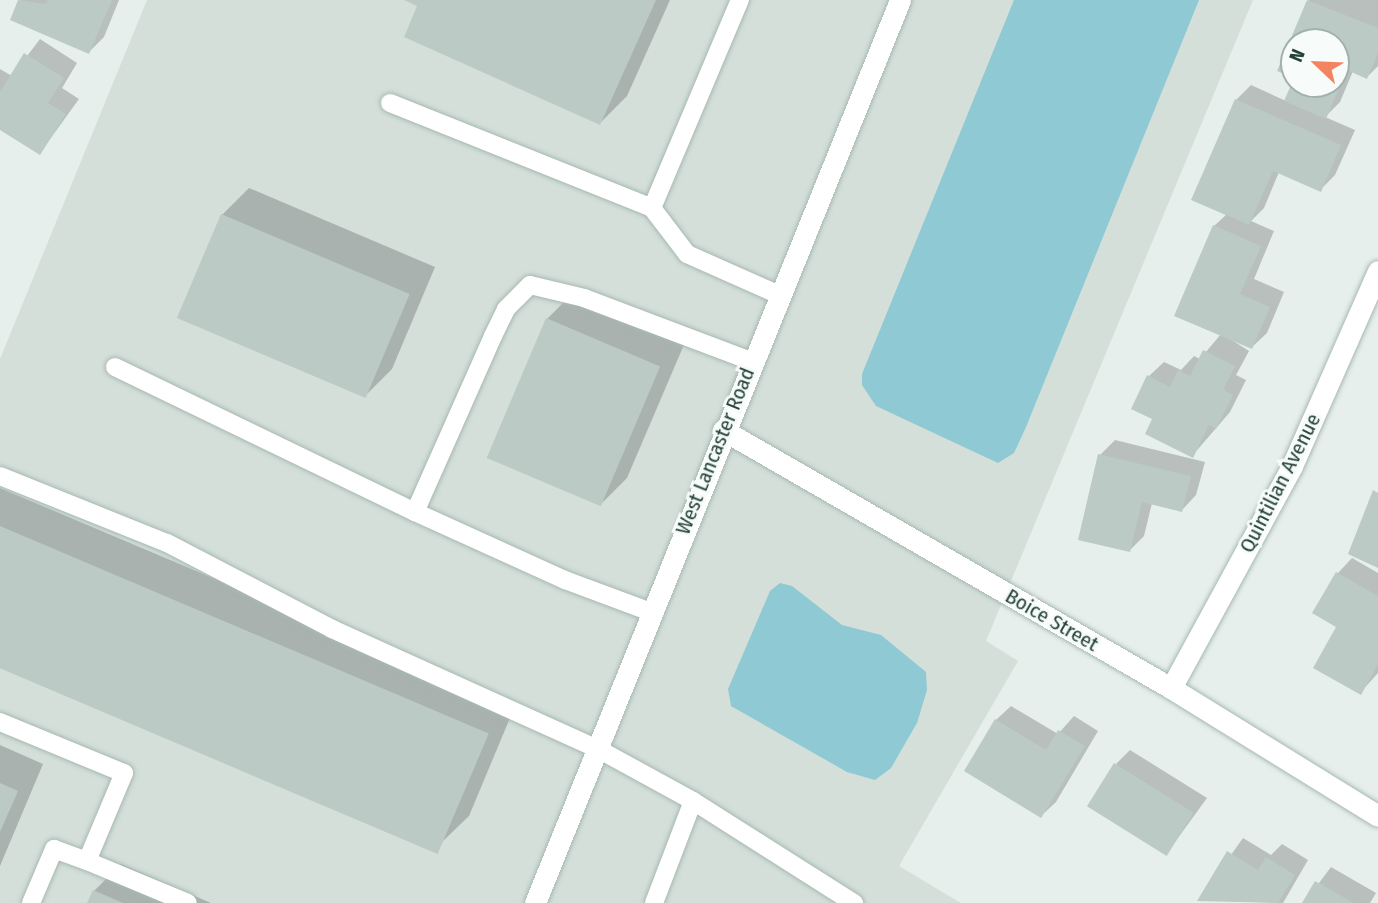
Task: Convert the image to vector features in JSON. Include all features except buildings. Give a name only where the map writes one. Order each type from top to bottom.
[{"type":"street","name":"West Lancaster Road","points":[[535,903],[723,430],[900,0]]},
{"type":"street","name":"Quintilian Avenue","points":[[1171,688],[1292,466],[1378,271]]},
{"type":"street","name":"Boice Street","points":[[723,430],[1171,688],[1378,816]]},
{"type":"lane","points":[[653,208],[740,0]]},
{"type":"lane","points":[[390,103],[653,208],[687,254],[779,295]]},
{"type":"lane","points":[[415,512],[493,336],[512,302],[530,285],[584,298],[751,361]]},
{"type":"lane","points":[[115,367],[415,512],[565,580],[651,612]]},
{"type":"lane","points":[[0,476],[167,543],[332,629],[598,748],[693,801],[854,903]]},
{"type":"lane","points":[[0,722],[124,773],[87,862]]},
{"type":"lane","points":[[654,903],[693,801]]},
{"type":"lane","points":[[31,903],[54,849],[188,903]]},
{"type":"shaded area","points":[[147,0],[1253,0],[986,641],[1018,661],[899,866],[961,903],[0,903],[0,359]]},
{"type":"water","points":[[1014,0],[1199,0],[1026,427],[1014,453],[998,463],[876,406],[862,385],[862,374]]},
{"type":"water","points":[[780,583],[792,586],[842,625],[881,635],[926,672],[927,690],[917,723],[891,768],[875,780],[847,772],[731,706],[728,689],[770,591]]}]
